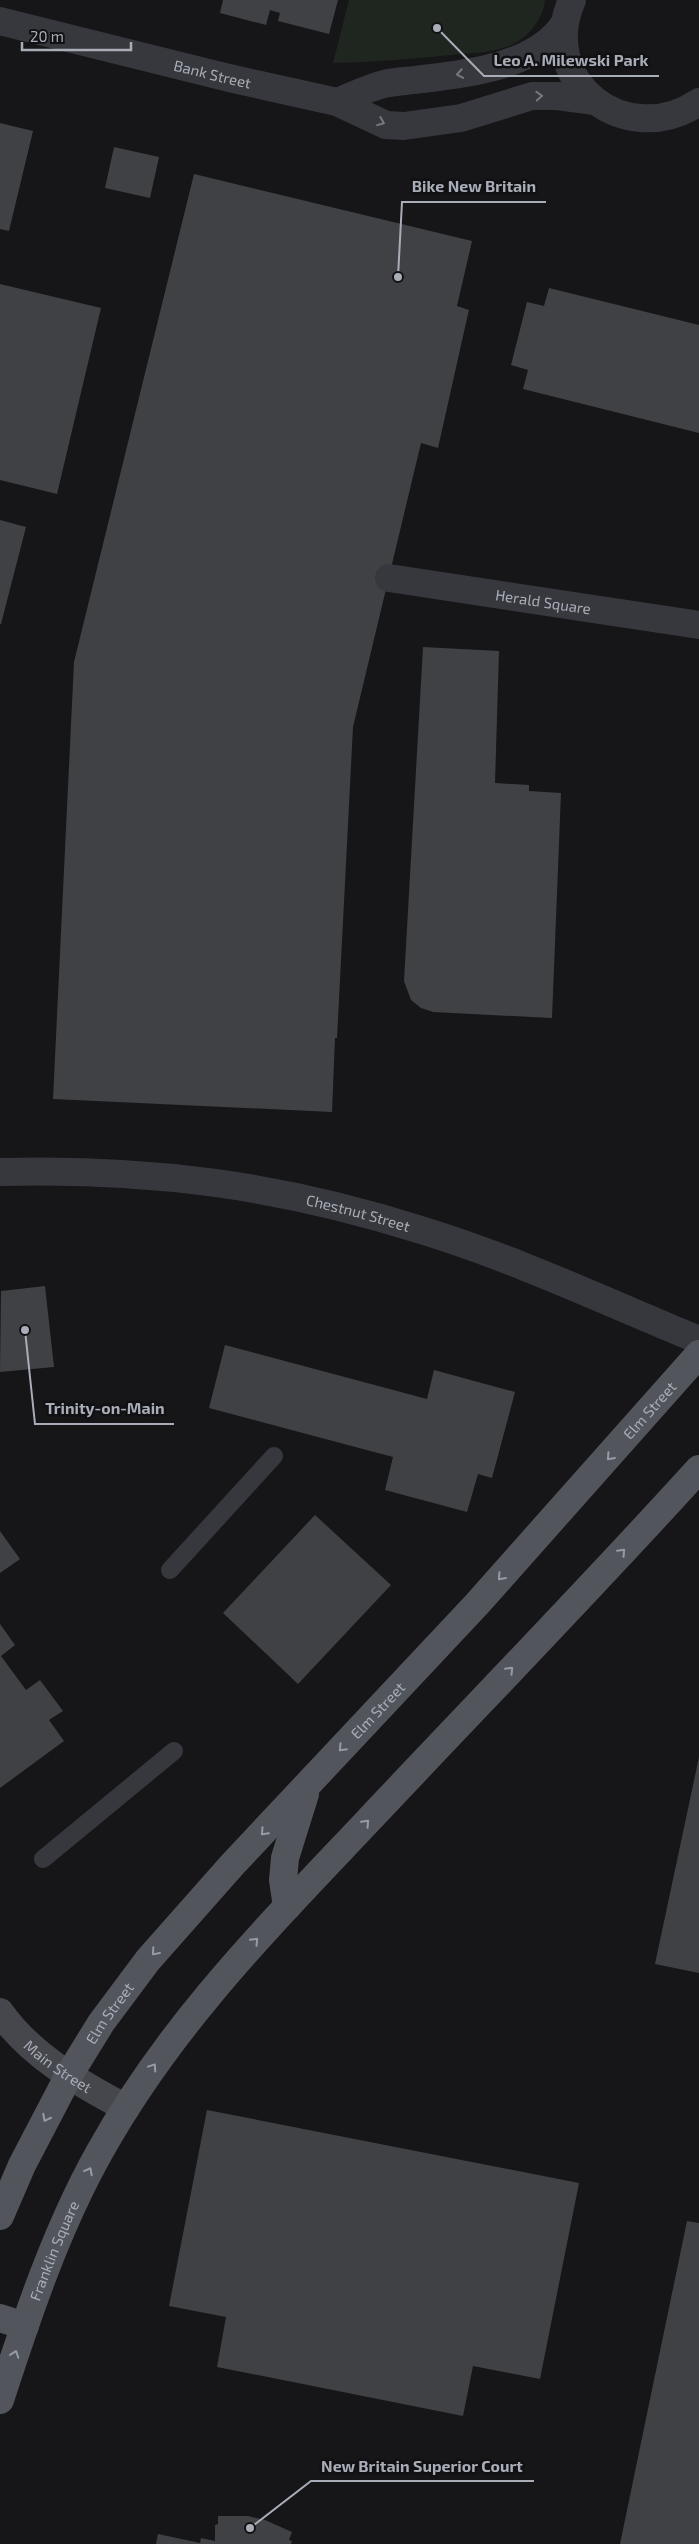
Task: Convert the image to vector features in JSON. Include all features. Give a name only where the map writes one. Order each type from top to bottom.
[{"type":"main road","name":"Elm Street","points":[[69,2075],[101,2023],[148,1960],[232,1865],[477,1604],[699,1354]]},
{"type":"main road","points":[[126,2108],[177,2032],[236,1961],[699,1469]]},
{"type":"main road","points":[[287,1907],[283,1880],[285,1858],[297,1814],[309,1783]]},
{"type":"main road","name":"Main Street","points":[[0,2012],[14,2030],[38,2053],[69,2075],[126,2108]]},
{"type":"main road","points":[[0,2216],[22,2165],[69,2075]]},
{"type":"main road","name":"Franklin Square","points":[[0,2400],[13,2322],[98,2155],[126,2108]]},
{"type":"street","points":[[568,8],[564,48],[571,70],[583,89],[595,101],[620,115],[637,119],[660,119],[695,108]]},
{"type":"street","points":[[337,102],[384,84],[453,75],[501,64],[537,49],[550,40],[568,8]]},
{"type":"street","name":"Bank Street","points":[[0,21],[229,78],[337,102],[386,125],[404,126],[460,118],[532,96],[557,96],[595,101]]},
{"type":"street","name":"Herald Square","points":[[389,578],[699,625]]},
{"type":"street","name":"Chestnut Street","points":[[0,1172],[86,1171],[183,1177],[241,1185],[307,1199],[413,1227],[458,1242],[532,1270],[699,1340]]},
{"type":"lane","points":[[170,1570],[274,1456]]},
{"type":"lane","points":[[43,1859],[174,1751]]},
{"type":"shaded area","points":[[349,0],[545,0],[541,15],[533,28],[522,39],[509,46],[481,52],[422,58],[333,63]]},
{"type":"building","points":[[223,0],[338,0],[329,34],[278,21],[280,13],[270,10],[266,25],[220,13]]},
{"type":"building","points":[[0,123],[33,131],[9,231],[0,229]]},
{"type":"building","points":[[114,147],[159,157],[150,198],[105,188]]},
{"type":"building","points":[[194,174],[472,241],[457,306],[469,310],[438,448],[421,443],[353,727],[332,1112],[53,1099],[74,662]]},
{"type":"building","points":[[0,284],[101,308],[57,494],[0,480]]},
{"type":"building","points":[[549,288],[699,325],[699,433],[523,389],[528,370],[511,365],[527,302],[544,306]]},
{"type":"building","points":[[0,520],[26,527],[1,624],[0,624]]},
{"type":"building","points":[[423,647],[499,651],[495,783],[529,785],[529,791],[561,793],[552,1018],[433,1012],[421,1008],[411,1000],[404,981]]},
{"type":"building","points":[[45,1286],[54,1367],[0,1372],[1,1291]]},
{"type":"building","points":[[225,1345],[427,1399],[434,1370],[515,1392],[492,1478],[478,1474],[467,1512],[385,1490],[393,1457],[209,1408]]},
{"type":"building","points":[[315,1515],[391,1585],[298,1684],[223,1613]]},
{"type":"building","points":[[0,1531],[20,1559],[0,1573]]},
{"type":"building","points":[[0,1624],[15,1645],[1,1656],[26,1690],[40,1680],[63,1711],[49,1720],[64,1741],[0,1788]]},
{"type":"building","points":[[699,1757],[699,1973],[655,1964]]},
{"type":"building","points":[[207,2110],[579,2183],[540,2379],[473,2366],[463,2416],[217,2367],[226,2317],[169,2306]]},
{"type":"building","points":[[687,2221],[699,2223],[699,2544],[620,2544]]},
{"type":"building","points":[[218,2516],[248,2516],[265,2520],[292,2532],[289,2540],[292,2541],[291,2544],[200,2544],[201,2538],[215,2541],[215,2525],[218,2524]]},
{"type":"building","points":[[158,2534],[200,2543],[200,2544],[156,2544]]},
{"type":"place","name":"Leo A. Milewski Park","points":[[437,28]]},
{"type":"place","name":"Bike New Britain","points":[[398,277]]},
{"type":"place","name":"Trinity-on-Main","points":[[25,1330]]},
{"type":"place","name":"New Britain Superior Court","points":[[250,2528]]}]
